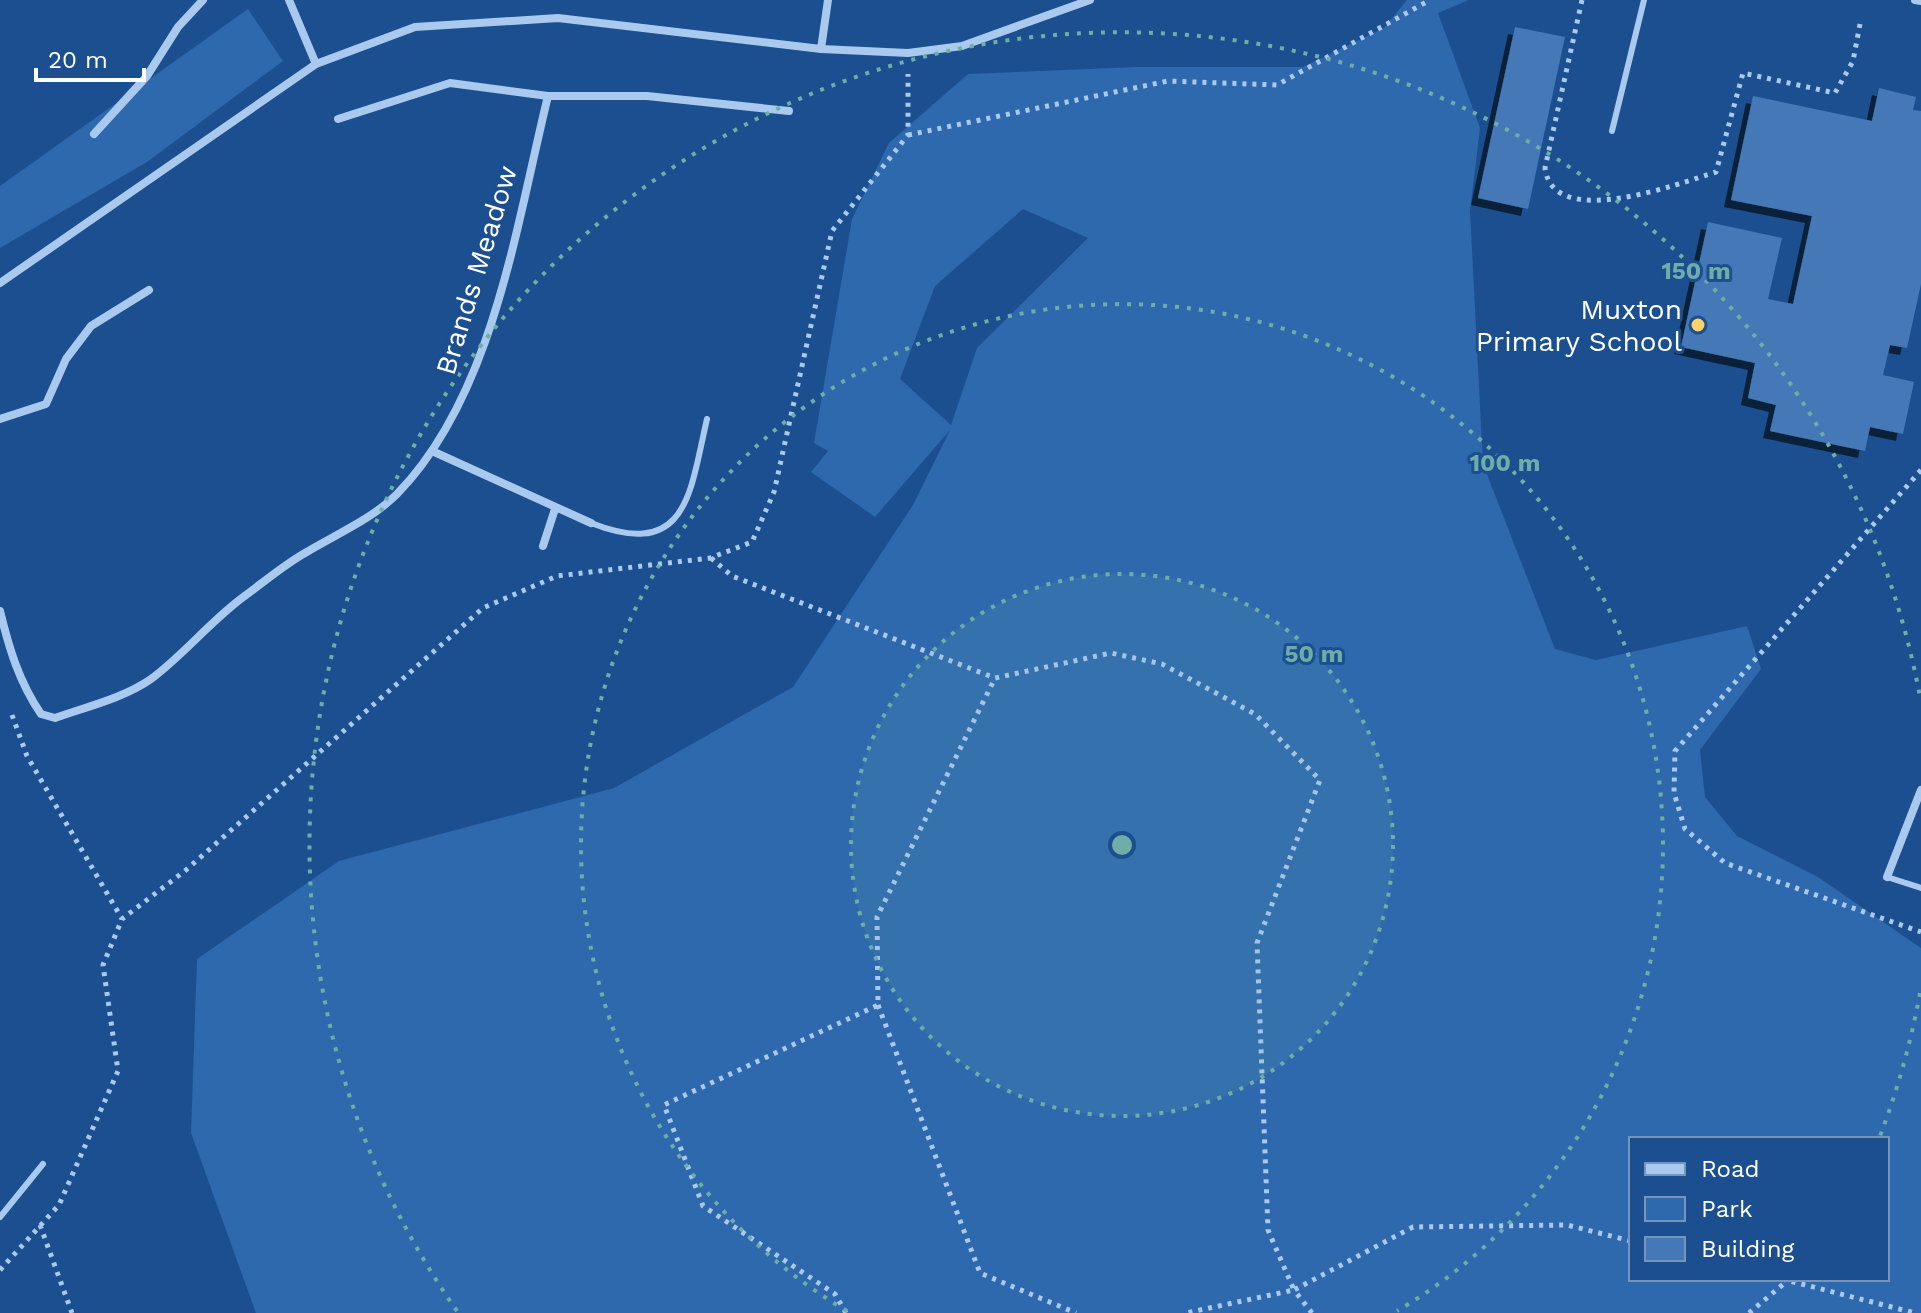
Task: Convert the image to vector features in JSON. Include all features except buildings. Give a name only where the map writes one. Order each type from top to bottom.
[{"type":"street","points":[[94,134],[147,76],[178,27],[203,0]]},
{"type":"street","points":[[289,0],[316,64]]},
{"type":"street","points":[[821,49],[828,0]]},
{"type":"street","points":[[0,283],[316,64],[415,27],[507,18],[558,18],[821,49],[908,53],[962,46],[1090,0]]},
{"type":"street","points":[[1915,0],[1921,1]]},
{"type":"street","points":[[338,119],[450,83],[548,96],[647,96],[789,111]]},
{"type":"street","name":"Brands Meadow","points":[[0,611],[12,659],[41,714],[55,718],[148,681],[179,656],[227,609],[303,553],[350,529],[395,496],[432,451],[473,373],[504,274],[548,96]]},
{"type":"street","points":[[0,419],[46,404],[66,359],[91,326],[149,290]]},
{"type":"street","points":[[432,451],[591,523]]},
{"type":"street","points":[[543,546],[555,509]]},
{"type":"street","points":[[1887,877],[1921,790]]},
{"type":"lane","points":[[1612,131],[1644,0]]},
{"type":"lane","points":[[591,523],[620,534],[666,527],[681,514],[690,492],[707,419]]},
{"type":"lane","points":[[1887,877],[1921,888]]},
{"type":"lane","points":[[0,1217],[43,1164]]},
{"type":"path","points":[[908,135],[1168,81],[1277,85],[1430,0]]},
{"type":"path","points":[[1582,0],[1545,168],[1547,183],[1552,189],[1590,201],[1638,196],[1716,172],[1743,73],[1835,93],[1853,61],[1860,24]]},
{"type":"path","points":[[0,1270],[59,1205],[118,1071],[103,965],[122,919],[186,870],[483,608],[557,576],[710,558],[752,542],[774,492],[832,231],[908,135],[908,53]]},
{"type":"path","points":[[1921,470],[1675,751],[1674,793],[1685,829],[1725,863],[1921,932]]},
{"type":"path","points":[[710,558],[732,576],[995,678],[1111,653],[1162,664],[1255,714],[1320,780],[1257,943],[1268,1230],[1294,1290],[1312,1313]]},
{"type":"path","points":[[995,678],[877,917],[878,1005],[980,1273],[1076,1313]]},
{"type":"path","points":[[27,756],[122,919]]},
{"type":"path","points":[[846,1313],[835,1294],[703,1206],[664,1105],[878,1005]]},
{"type":"path","points":[[40,1225],[72,1313]]},
{"type":"path","points":[[1186,1313],[1294,1290],[1413,1227],[1567,1225],[1629,1240]]},
{"type":"path","points":[[1749,1313],[1784,1281]]},
{"type":"path","points":[[1789,1281],[1915,1313]]},
{"type":"green space","points":[[1407,0],[1469,0],[1438,13],[1480,128],[1470,211],[1483,464],[1555,649],[1596,660],[1747,626],[1761,669],[1700,750],[1705,797],[1737,836],[1818,877],[1921,948],[1921,1313],[256,1313],[191,1133],[197,959],[339,861],[614,788],[793,687],[913,505],[950,430],[875,517],[811,472],[828,451],[814,443],[852,219],[889,143],[968,74],[1136,67],[1303,67],[1384,28]],"holes":[[[1023,209],[1088,238],[977,348],[951,425],[900,379],[935,286]]]},
{"type":"green space","points":[[248,9],[283,61],[147,162],[0,248],[0,186]]},
{"type":"place","name":"Muxton Primary School","points":[[1698,325]]}]
